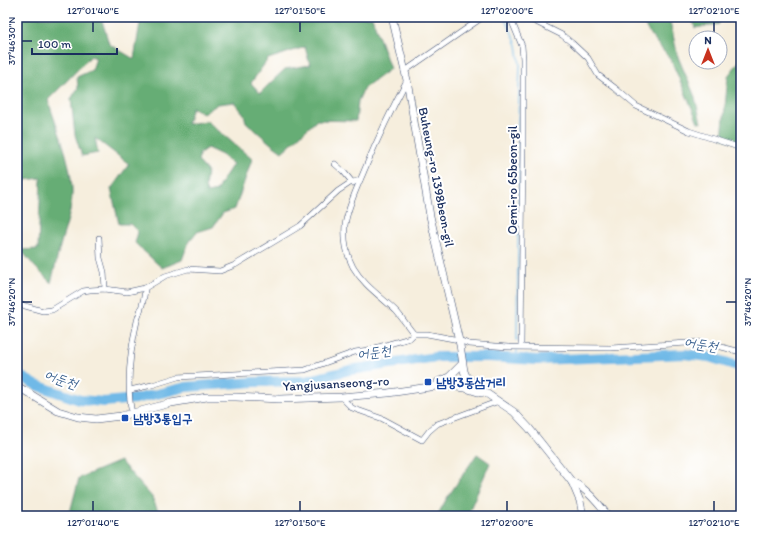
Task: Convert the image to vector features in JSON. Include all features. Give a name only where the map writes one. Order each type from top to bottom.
[{"type":"street","name":"Buheung-ro 1398beon-gil","points":[[392,17],[407,80],[430,216],[459,342],[462,364],[466,376],[471,380]]},
{"type":"street","points":[[405,71],[483,17]]},
{"type":"street","name":"Oemi-ro 65beon-gil","points":[[510,17],[522,46],[523,59],[521,346]]},
{"type":"street","points":[[525,17],[562,35],[572,43],[588,58],[598,75],[636,106],[689,130],[741,148]]},
{"type":"street","points":[[407,80],[357,183],[345,225],[345,244],[353,266],[368,287],[397,312],[414,334]]},
{"type":"street","points":[[335,164],[357,183]]},
{"type":"street","points":[[18,304],[43,310],[52,310],[83,291],[105,289],[127,292],[145,288],[165,276],[188,269],[220,271],[235,264],[300,226],[338,191],[357,183]]},
{"type":"street","points":[[99,238],[100,258],[104,272],[105,289]]},
{"type":"street","points":[[131,411],[131,357],[134,335],[138,316],[143,304],[145,288]]},
{"type":"street","points":[[130,390],[178,377],[305,370],[355,352],[368,350],[410,338],[414,334],[427,334],[469,344],[508,347],[611,348],[702,342],[741,352]]},
{"type":"street","points":[[428,386],[449,377],[462,364]]},
{"type":"street","points":[[471,380],[477,387],[514,412],[529,428],[572,482],[580,502],[583,516],[599,516]]},
{"type":"street","name":"Yangjusanseong-ro","points":[[17,386],[51,408],[78,416],[101,419],[171,402],[208,397],[279,399],[342,397],[388,393],[471,380]]},
{"type":"street","points":[[428,386],[451,386],[465,388],[496,399]]},
{"type":"street","points":[[342,397],[352,408],[383,419],[422,440],[437,424],[496,399]]},
{"type":"street","points":[[572,482],[578,484],[586,491],[608,516]]},
{"type":"green space","points":[[17,17],[101,17],[109,44],[134,59],[141,17],[372,17],[390,69],[364,88],[358,101],[356,121],[317,120],[282,152],[246,122],[244,114],[234,102],[218,104],[203,114],[192,107],[187,124],[207,121],[252,159],[235,209],[223,213],[213,227],[197,232],[189,241],[182,260],[162,268],[135,243],[138,232],[130,224],[119,224],[111,189],[129,164],[95,138],[98,153],[82,156],[75,135],[71,99],[78,88],[77,77],[92,70],[96,58],[91,56],[48,100],[69,165],[72,188],[72,201],[51,283],[21,250],[38,249],[41,178],[25,180],[17,197]],"holes":[[[305,47],[310,65],[285,69],[260,93],[251,83],[268,59]],[[207,148],[222,155],[233,164],[217,191],[207,193],[205,187],[207,171],[198,161],[200,153]]]},
{"type":"green space","points":[[640,17],[669,17],[678,57],[695,97],[701,123],[698,122],[671,60],[651,36]]},
{"type":"green space","points":[[692,17],[719,17],[719,24],[695,28]]},
{"type":"green space","points":[[741,59],[741,145],[722,138],[728,76]]},
{"type":"green space","points":[[477,454],[490,463],[467,516],[437,516],[447,498]]},
{"type":"green space","points":[[120,461],[152,497],[160,516],[69,516],[79,478]]},
{"type":"waterway","points":[[502,17],[508,24],[517,45],[520,65],[518,125],[517,340]]},
{"type":"waterway","points":[[517,350],[517,359]]},
{"type":"waterway","name":"어둔천","points":[[17,374],[36,385],[80,400],[104,402],[136,399],[186,387],[254,382],[305,381],[350,370],[436,357],[489,357],[537,360],[685,354],[709,357],[741,367]]},
{"type":"place","name":"남방3동삼거리","points":[[428,382]]},
{"type":"place","name":"남방3통입구","points":[[125,418]]}]
